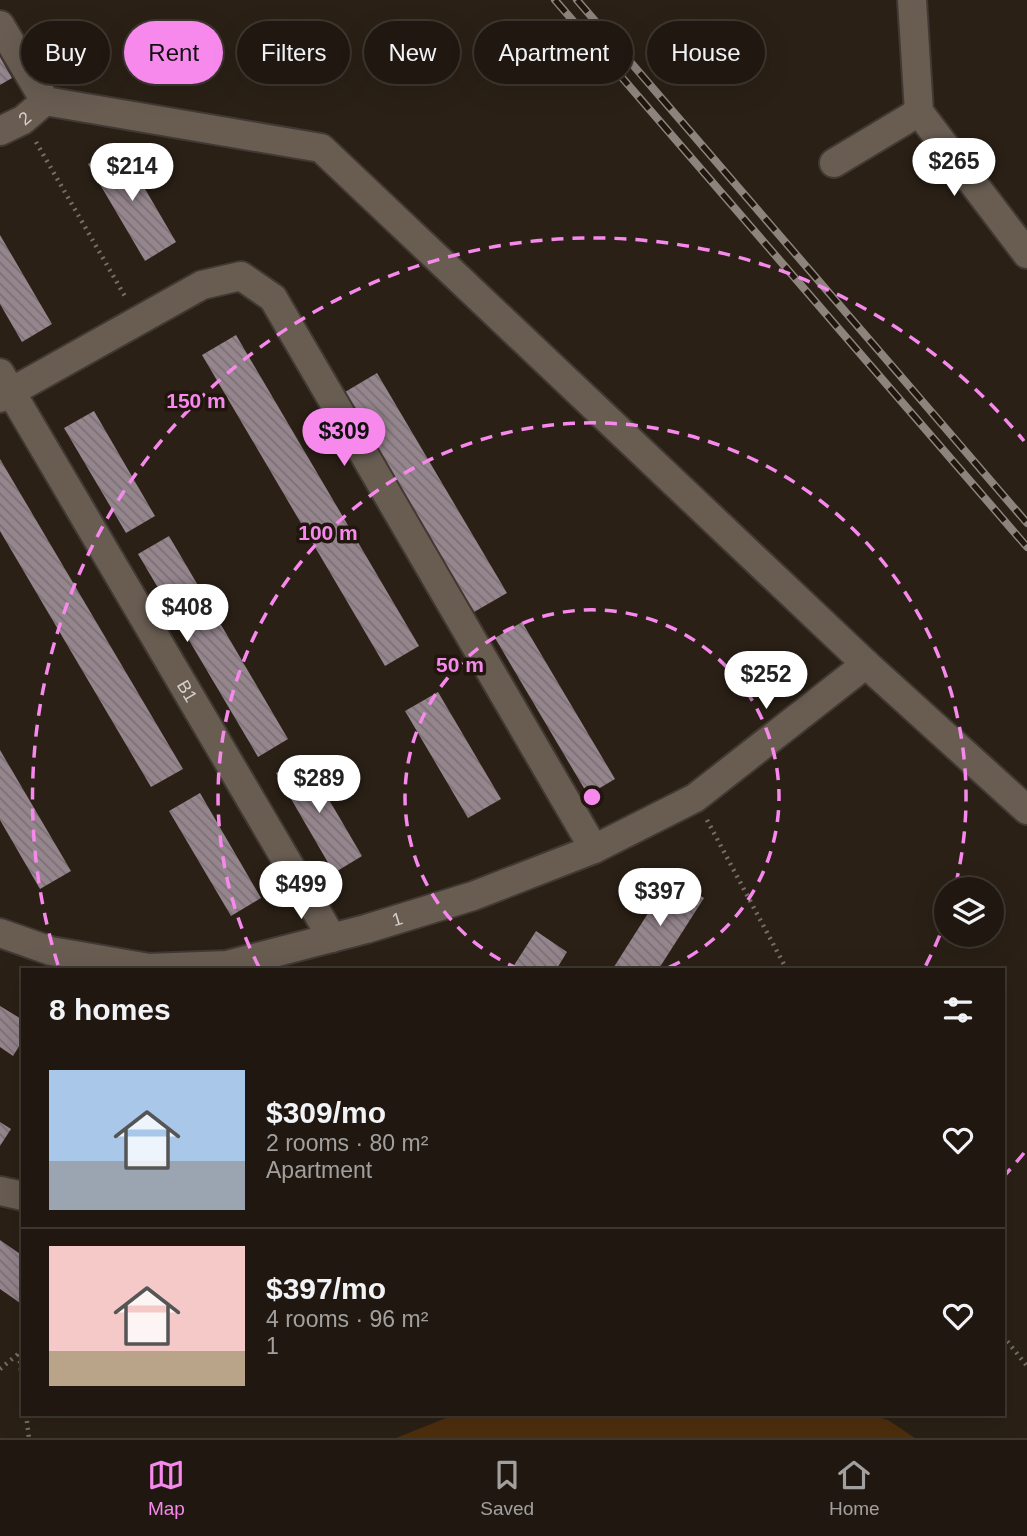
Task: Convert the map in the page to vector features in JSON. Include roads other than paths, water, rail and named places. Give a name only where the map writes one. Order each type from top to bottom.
[{"type":"street","points":[[912,0],[919,112],[1027,254]]},
{"type":"street","points":[[0,25],[45,101],[321,148],[866,664],[1027,810]]},
{"type":"street","name":"2","points":[[12,126],[45,101]]},
{"type":"street","points":[[834,163],[919,112]]},
{"type":"street","points":[[4,388],[202,285],[241,276],[273,298],[594,849]]},
{"type":"street","name":"B1","points":[[4,388],[332,938]]},
{"type":"street","name":"1","points":[[0,933],[51,951],[149,968],[227,965],[332,938],[473,896],[594,849],[695,797],[866,664]]},
{"type":"street","points":[[0,1191],[21,1196]]},
{"type":"railway","points":[[555,0],[1027,547]]},
{"type":"railway","points":[[577,0],[1027,523]]}]
